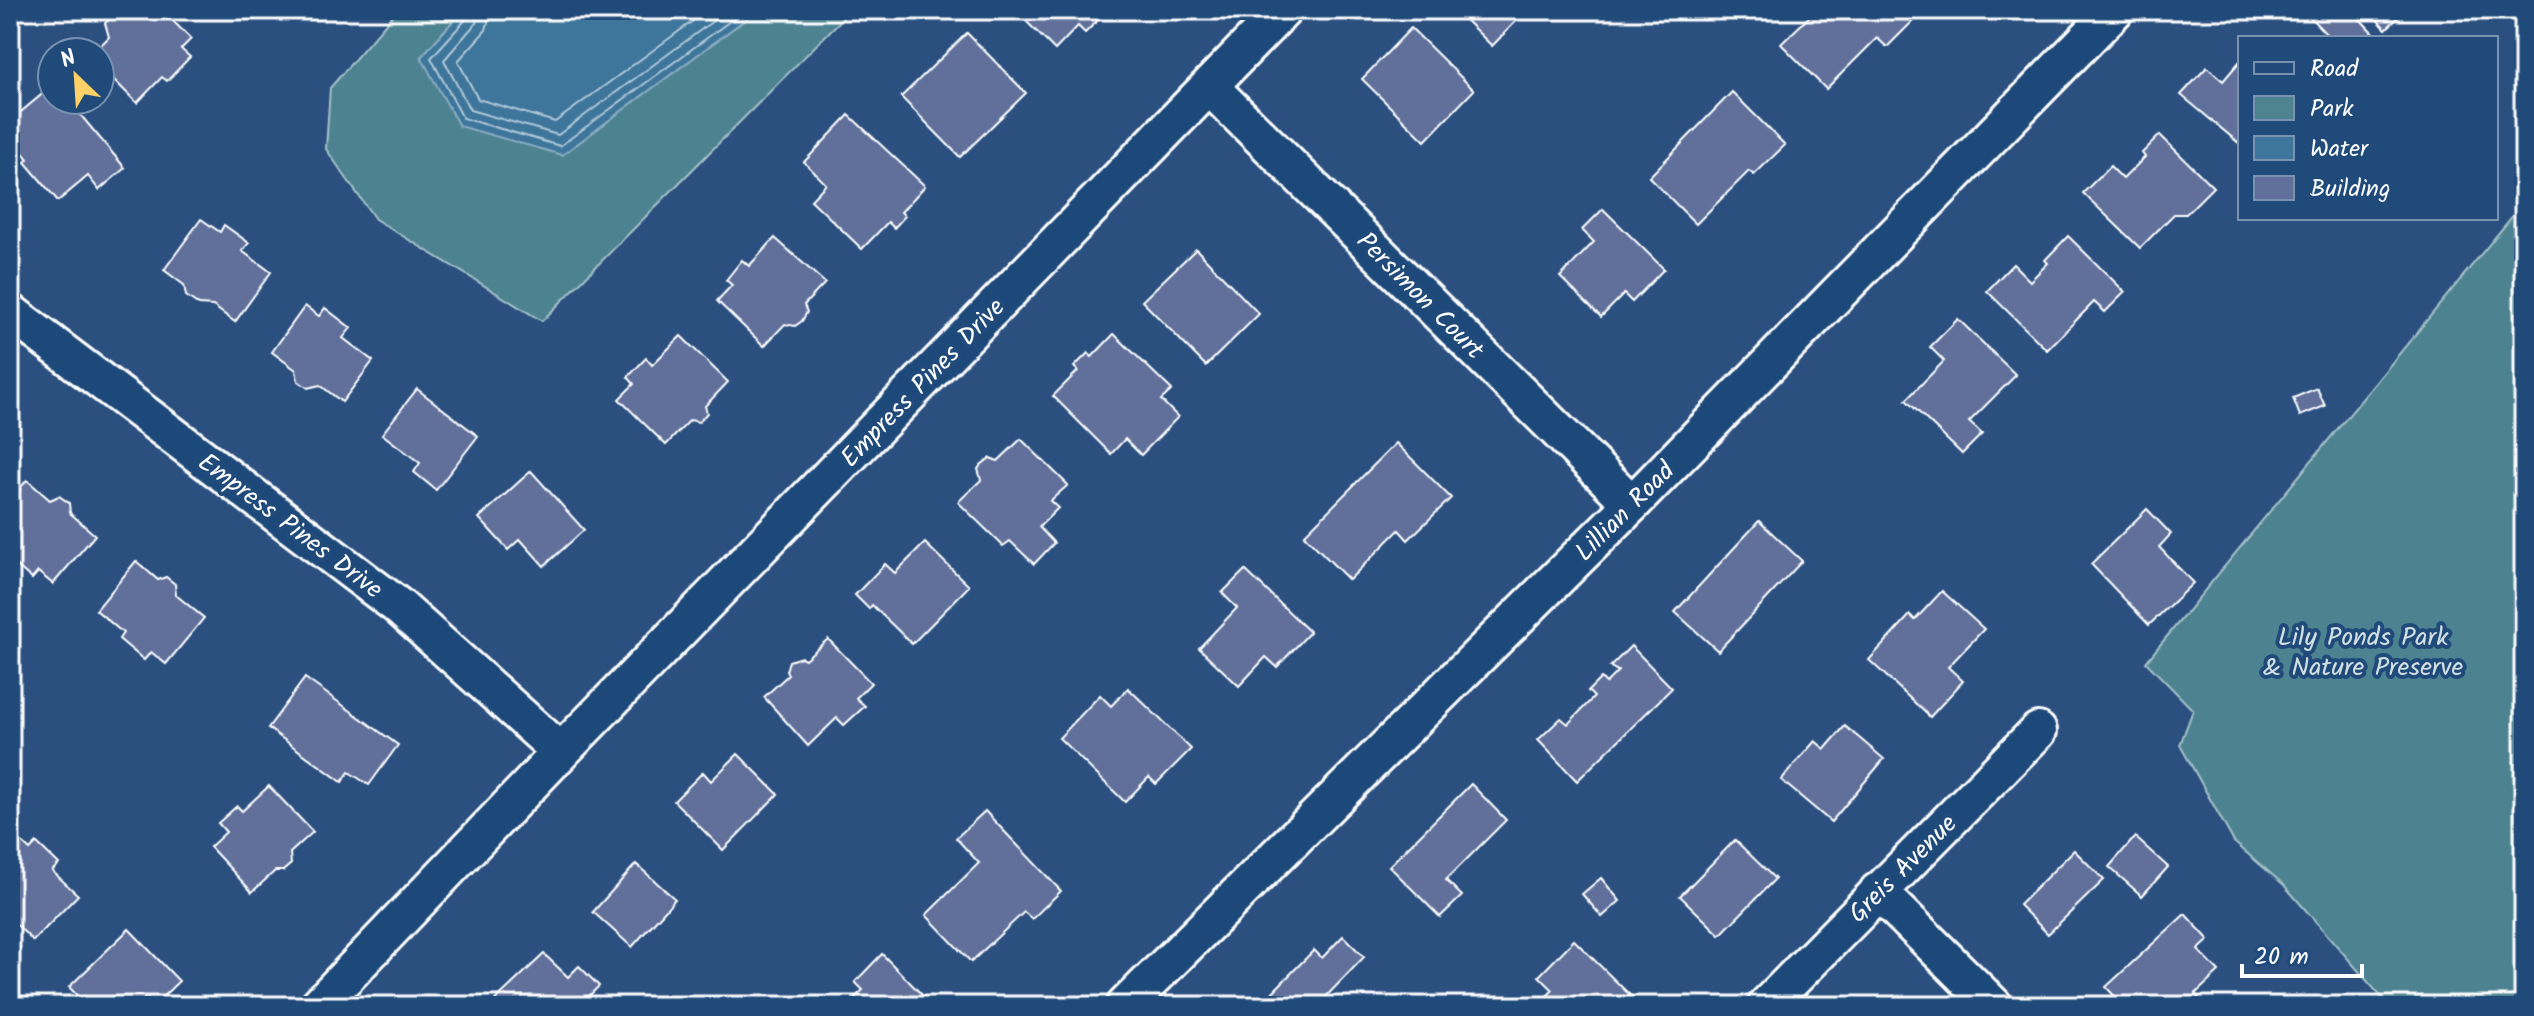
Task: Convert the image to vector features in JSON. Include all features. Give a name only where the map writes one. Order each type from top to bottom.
[{"type":"street","name":"Empress Pines Drive","points":[[318,1006],[1283,10]]},
{"type":"street","name":"Lillian Road","points":[[1125,1006],[1632,504],[2115,10]]},
{"type":"street","name":"Persimon Court","points":[[1210,87],[1632,504]]},
{"type":"street","name":"Empress Pines Drive","points":[[10,312],[398,606],[561,752]]},
{"type":"street","name":"Greis Avenue","points":[[1766,1006],[2038,731]]},
{"type":"street","points":[[1878,891],[1994,1006]]},
{"type":"green space","points":[[397,10],[463,10],[421,57],[562,155],[758,10],[851,10],[542,321],[375,219],[326,149],[330,88]]},
{"type":"green space","name":"Lily Ponds Park & Nature Preserve","points":[[2524,202],[2524,1006],[2389,1006],[2284,885],[2234,842],[2180,745],[2193,710],[2146,662]]},
{"type":"water","points":[[463,10],[758,10],[562,155],[459,126],[421,57]]},
{"type":"building","points":[[130,10],[162,10],[191,39],[181,49],[190,57],[167,81],[162,77],[137,103],[116,82],[116,36],[109,36],[105,23],[114,15],[124,16]]},
{"type":"building","points":[[1015,10],[1097,10],[1095,12],[1101,17],[1085,33],[1078,26],[1055,50]]},
{"type":"building","points":[[1455,10],[1527,10],[1492,46]]},
{"type":"building","points":[[1816,10],[1907,10],[1915,19],[1887,47],[1877,38],[1826,89],[1781,44]]},
{"type":"building","points":[[2303,10],[2406,10],[2386,29],[2369,11],[2360,19],[2373,33],[2369,36],[2328,36]]},
{"type":"building","points":[[1411,28],[1474,90],[1425,141],[1362,79]]},
{"type":"building","points":[[967,33],[1026,93],[960,157],[901,97]]},
{"type":"building","points":[[2238,63],[2238,142],[2181,95],[2207,67],[2223,81]]},
{"type":"building","points":[[1732,92],[1785,145],[1754,175],[1749,171],[1696,224],[1649,177]]},
{"type":"building","points":[[36,99],[36,116],[81,116],[125,168],[99,190],[88,176],[58,201],[25,162],[28,159],[10,137],[10,121]]},
{"type":"building","points":[[849,115],[925,186],[901,212],[905,216],[894,228],[888,222],[862,249],[811,200],[826,184],[804,162]]},
{"type":"building","points":[[2160,135],[2213,187],[2186,214],[2174,214],[2140,248],[2083,193],[2110,166],[2123,179],[2145,157],[2142,153]]},
{"type":"building","points":[[1603,209],[1664,269],[1632,302],[1624,294],[1601,317],[1560,277],[1594,242],[1582,230]]},
{"type":"building","points":[[201,219],[220,232],[224,225],[249,243],[242,251],[271,272],[235,322],[213,306],[199,305],[186,296],[184,285],[164,270]]},
{"type":"building","points":[[2068,236],[2125,292],[2105,312],[2094,302],[2047,350],[1987,291],[2013,264],[2030,281]]},
{"type":"building","points":[[775,238],[825,283],[804,305],[807,312],[802,321],[795,326],[785,324],[764,346],[717,301],[732,285],[726,280],[742,260],[749,266]]},
{"type":"building","points":[[1196,249],[1259,314],[1206,366],[1142,301]]},
{"type":"building","points":[[305,306],[319,316],[325,308],[351,328],[343,338],[373,361],[342,402],[320,385],[308,388],[298,381],[296,370],[272,352]]},
{"type":"building","points":[[1958,319],[2016,375],[1969,422],[1982,434],[1962,454],[1906,400],[1944,361],[1930,347]]},
{"type":"building","points":[[1114,334],[1172,390],[1161,400],[1178,417],[1141,455],[1125,439],[1111,454],[1053,396],[1078,371],[1074,367],[1088,353],[1092,357]]},
{"type":"building","points":[[681,336],[728,382],[705,406],[707,413],[699,422],[690,420],[666,445],[619,399],[634,384],[628,377],[646,358],[652,365]]},
{"type":"building","points":[[2317,388],[2325,406],[2300,416],[2293,398]]},
{"type":"building","points":[[417,389],[478,436],[436,490],[414,472],[420,463],[382,434]]},
{"type":"building","points":[[1021,439],[1068,485],[1050,501],[1058,508],[1039,527],[1054,543],[1034,564],[1010,541],[1003,546],[958,502],[981,480],[978,469],[981,465],[990,458],[998,461]]},
{"type":"building","points":[[1396,443],[1451,498],[1408,540],[1399,530],[1349,580],[1304,535]]},
{"type":"building","points":[[531,471],[584,530],[544,566],[520,539],[508,550],[479,518]]},
{"type":"building","points":[[27,480],[50,500],[59,496],[69,503],[70,513],[95,535],[53,584],[38,572],[32,579],[10,560],[14,553],[10,549],[10,500]]},
{"type":"building","points":[[2147,509],[2171,534],[2159,547],[2193,583],[2149,625],[2091,564]]},
{"type":"building","points":[[1759,521],[1802,561],[1718,651],[1675,612]]},
{"type":"building","points":[[925,543],[969,586],[912,644],[872,605],[869,609],[855,595],[885,564],[895,573]]},
{"type":"building","points":[[136,561],[158,580],[166,577],[175,584],[176,595],[204,618],[166,664],[151,652],[144,660],[119,639],[123,633],[96,610]]},
{"type":"building","points":[[1245,570],[1310,632],[1277,667],[1266,657],[1239,686],[1199,648],[1237,608],[1222,593]]},
{"type":"building","points":[[1942,591],[1984,629],[1948,667],[1963,681],[1930,717],[1869,660],[1910,615],[1915,620]]},
{"type":"building","points":[[828,639],[871,683],[856,698],[865,706],[844,725],[837,718],[808,746],[764,697],[788,675],[789,661],[801,657],[805,659]]},
{"type":"building","points":[[1631,646],[1672,688],[1577,781],[1538,740],[1561,718],[1568,724],[1594,697],[1588,691],[1601,678],[1606,683],[1618,671],[1610,667]]},
{"type":"building","points":[[305,678],[398,745],[369,785],[349,772],[342,782],[268,728]]},
{"type":"building","points":[[1128,688],[1191,749],[1156,784],[1149,777],[1125,802],[1059,738],[1100,695],[1111,706]]},
{"type":"building","points":[[1845,726],[1884,759],[1831,822],[1781,780],[1815,741],[1825,749]]},
{"type":"building","points":[[738,754],[778,794],[723,850],[674,801],[703,772],[711,781]]},
{"type":"building","points":[[1471,784],[1506,820],[1446,880],[1462,896],[1440,917],[1389,866]]},
{"type":"building","points":[[269,786],[313,832],[290,853],[291,864],[283,871],[275,871],[252,892],[210,847],[226,832],[218,823],[237,806],[242,811]]},
{"type":"building","points":[[985,811],[1061,891],[1032,919],[1024,912],[971,962],[926,915],[979,863],[956,838]]},
{"type":"building","points":[[13,834],[30,850],[37,843],[59,864],[52,871],[78,895],[33,941],[15,923],[10,923],[10,837]]},
{"type":"building","points":[[2135,837],[2168,867],[2142,896],[2109,867]]},
{"type":"building","points":[[1735,840],[1775,879],[1720,935],[1680,896]]},
{"type":"building","points":[[2074,850],[2104,880],[2048,934],[2019,905]]},
{"type":"building","points":[[636,864],[675,899],[632,947],[593,912]]},
{"type":"building","points":[[1601,878],[1620,901],[1602,917],[1582,894]]},
{"type":"building","points":[[2185,914],[2209,940],[2198,950],[2219,972],[2195,994],[2206,1006],[2124,1006],[2106,987]]},
{"type":"building","points":[[129,929],[179,981],[154,1005],[146,997],[136,1006],[87,1006],[69,987]]},
{"type":"building","points":[[1343,936],[1364,957],[1317,1006],[1265,1006],[1262,1003],[1314,950],[1322,958]]},
{"type":"building","points":[[1574,940],[1641,1006],[1537,1006],[1553,990],[1539,976]]},
{"type":"building","points":[[544,954],[568,977],[579,966],[599,986],[587,998],[596,1006],[489,1006]]},
{"type":"building","points":[[882,954],[933,1006],[846,1006],[863,990],[855,982]]}]
